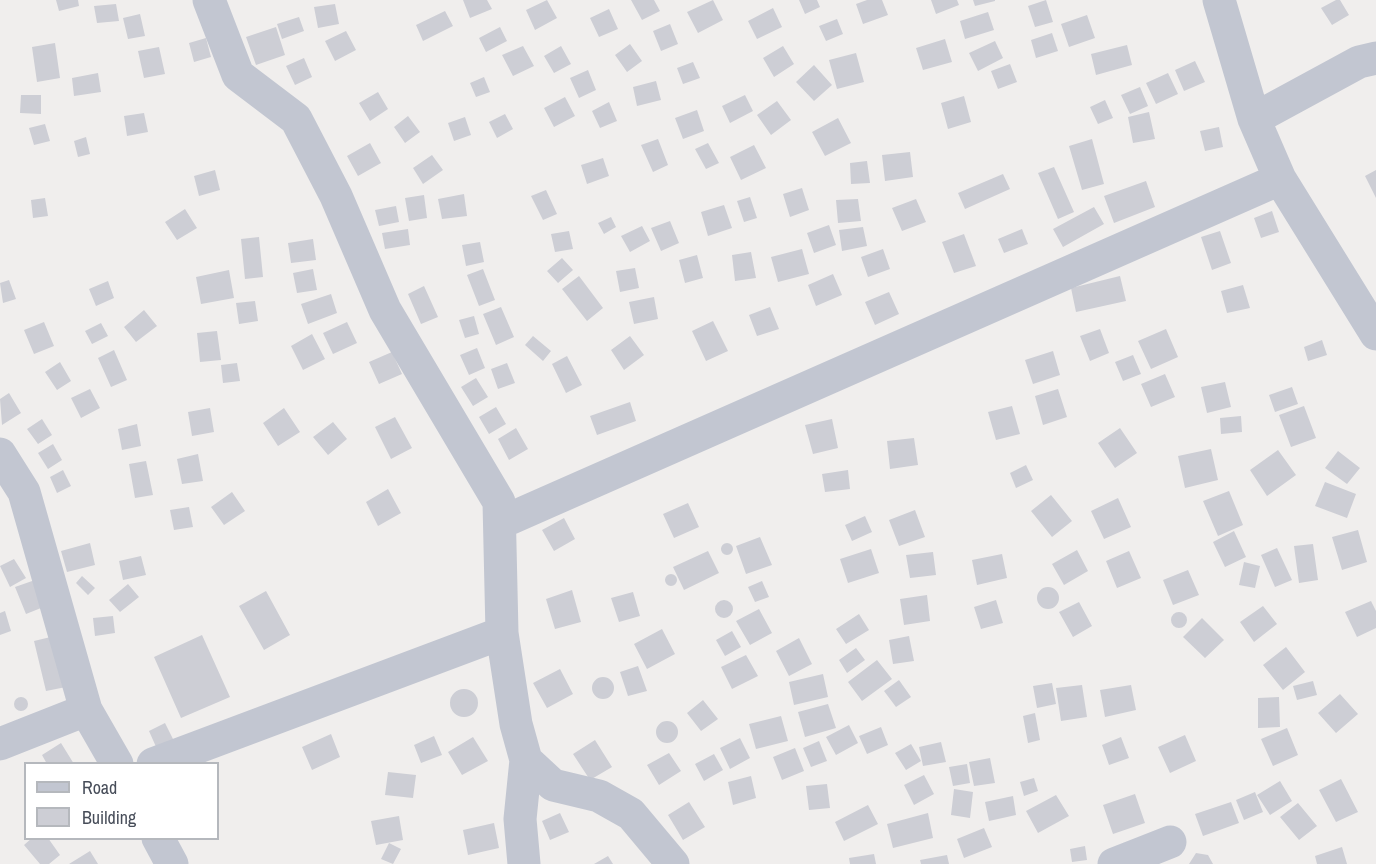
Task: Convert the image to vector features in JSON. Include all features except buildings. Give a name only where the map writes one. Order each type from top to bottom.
[{"type":"street","points":[[209,0],[238,75],[296,119],[336,196],[385,310],[499,502],[502,633],[516,724],[526,760],[520,819],[524,864]]},
{"type":"street","points":[[1219,0],[1254,119],[1280,179],[1376,334]]},
{"type":"street","points":[[1254,119],[1359,62],[1376,58]]},
{"type":"street","points":[[500,523],[1280,179]]},
{"type":"street","points":[[0,454],[24,492],[86,710],[116,762]]},
{"type":"street","points":[[158,762],[502,633]]},
{"type":"street","points":[[0,744],[86,710]]},
{"type":"street","points":[[526,760],[553,785],[599,795],[631,814],[673,864]]},
{"type":"street","points":[[159,840],[172,864]]},
{"type":"street","points":[[1114,864],[1170,842]]}]
